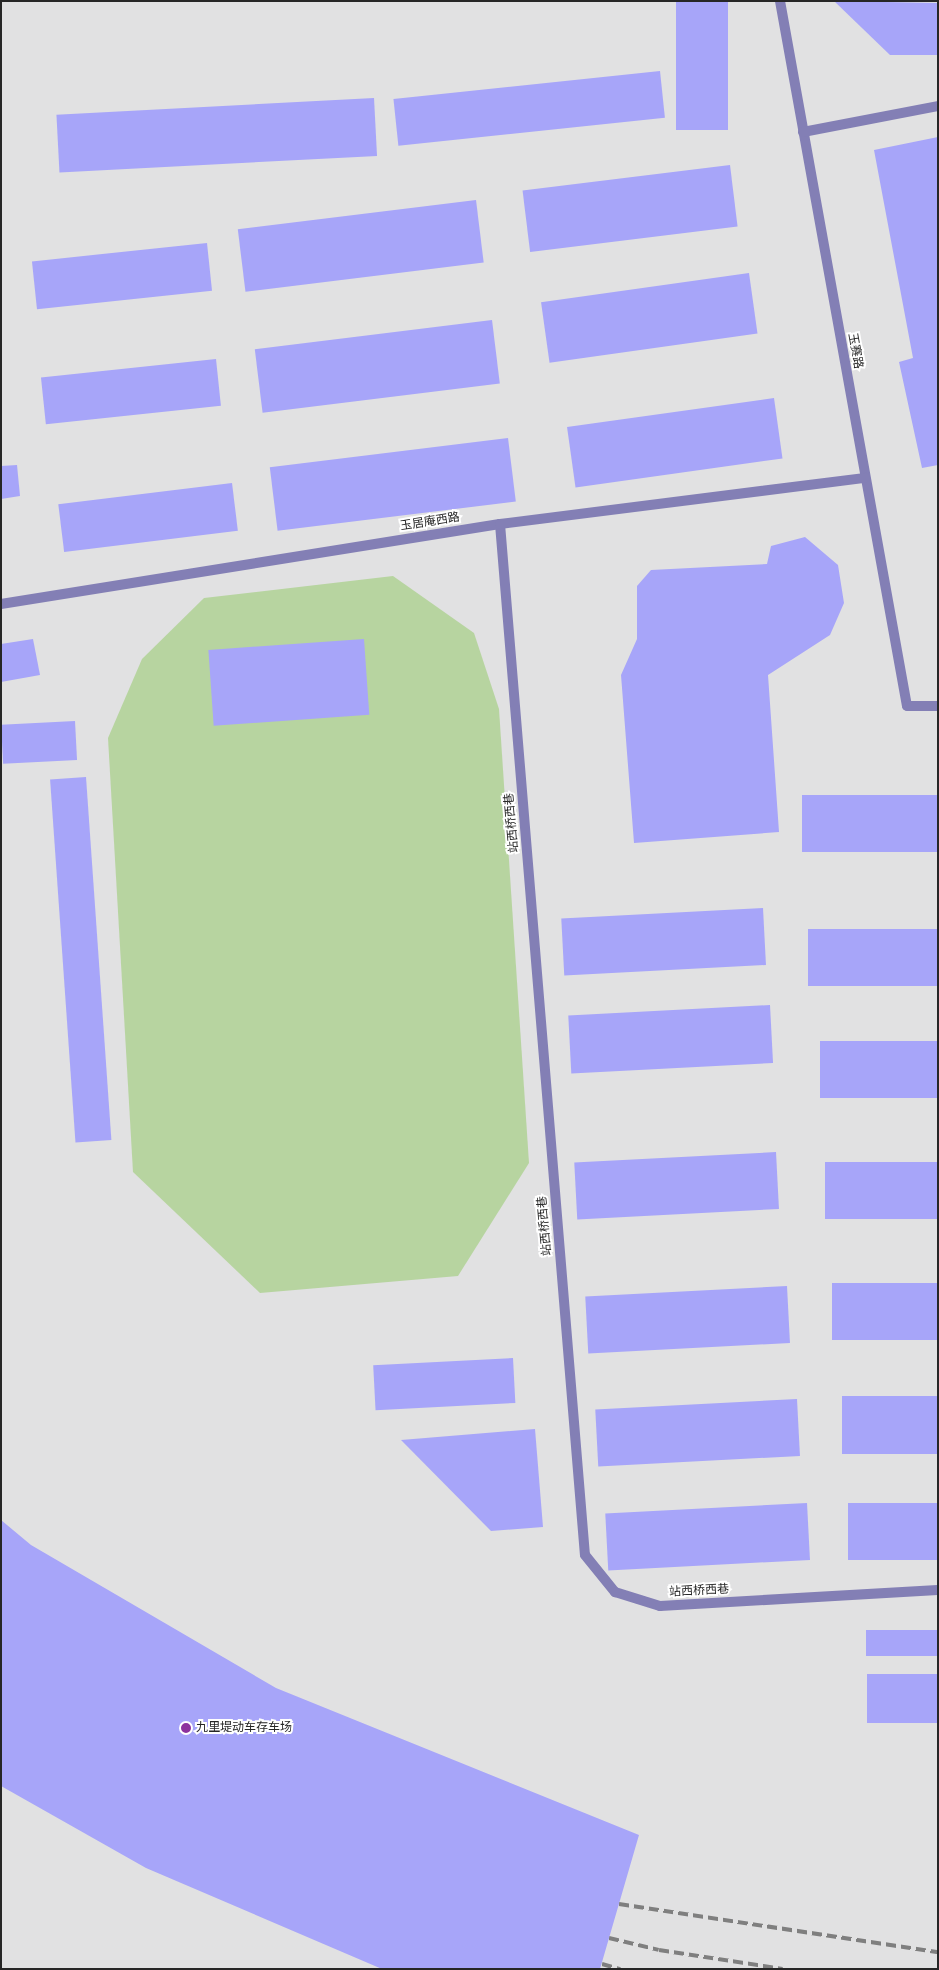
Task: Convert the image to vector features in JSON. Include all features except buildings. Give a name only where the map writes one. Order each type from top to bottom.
[{"type":"street","name":"玉赛路","points":[[780,1],[802,132],[907,706],[938,706]]},
{"type":"street","points":[[802,132],[938,106]]},
{"type":"street","name":"玉居庵西路","points":[[1,604],[500,524],[865,478]]},
{"type":"street","name":"站西桥西巷","points":[[500,524],[585,1555],[615,1592],[660,1606],[938,1590]]},
{"type":"green space","points":[[393,576],[474,633],[499,709],[529,1163],[458,1276],[260,1293],[133,1172],[108,738],[142,659],[204,598]]},
{"type":"railway","points":[[619,1904],[938,1952]]},
{"type":"railway","points":[[609,1938],[659,1950],[783,1969]]},
{"type":"railway","points":[[602,1964],[620,1969]]},
{"type":"place","name":"九里堤动车存车场","points":[[186,1728]]}]
